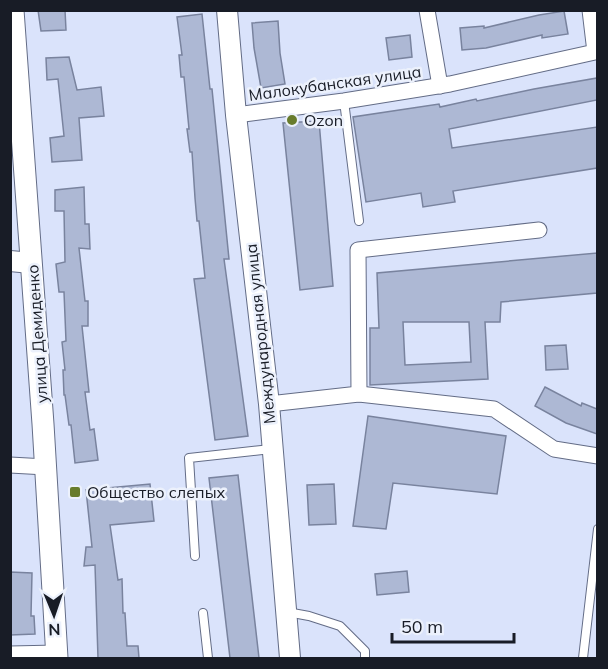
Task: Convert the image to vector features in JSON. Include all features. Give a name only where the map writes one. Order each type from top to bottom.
[{"type":"main road","name":"улица Демиденко","points":[[13,10],[21,262],[46,467],[57,656]]},
{"type":"street","name":"Международная улица","points":[[227,10],[236,115],[269,404],[290,658]]},
{"type":"street","name":"Малокубанская улица","points":[[427,10],[440,86]]},
{"type":"street","name":"Малокубанская улица","points":[[236,115],[440,86],[594,52],[590,10]]},
{"type":"street","points":[[359,394],[358,250],[539,230]]},
{"type":"street","points":[[269,404],[359,394],[494,409],[554,449],[597,456]]},
{"type":"street","points":[[10,465],[46,467]]},
{"type":"street","points":[[10,654],[57,656]]},
{"type":"lane","points":[[344,101],[359,221]]},
{"type":"lane","points":[[195,556],[189,458],[273,449]]},
{"type":"lane","points":[[583,658],[597,529]]},
{"type":"lane","points":[[286,612],[309,616],[340,626],[365,651],[365,658]]},
{"type":"lane","points":[[203,613],[208,658]]},
{"type":"building","points":[[38,10],[65,10],[66,30],[41,31]]},
{"type":"building","points":[[564,11],[568,34],[542,38],[542,35],[486,48],[462,50],[460,28],[484,26],[484,28]]},
{"type":"building","points":[[202,14],[229,259],[224,259],[248,436],[215,440],[194,279],[205,278],[199,221],[197,221],[192,152],[190,152],[187,129],[189,129],[184,77],[181,77],[179,55],[182,55],[177,17]]},
{"type":"building","points":[[278,21],[285,84],[261,88],[252,23]]},
{"type":"building","points":[[410,35],[412,57],[389,60],[386,38]]},
{"type":"building","points":[[69,57],[77,90],[101,87],[104,116],[79,118],[82,160],[52,162],[50,138],[64,136],[58,79],[47,80],[46,58]]},
{"type":"building","points":[[597,78],[597,100],[449,129],[452,148],[597,127],[597,168],[453,191],[455,202],[423,207],[421,193],[366,202],[353,117],[439,104],[440,107]]},
{"type":"building","points":[[319,121],[333,286],[300,290],[283,123]]},
{"type":"building","points":[[84,187],[85,224],[89,224],[90,249],[79,248],[85,301],[88,301],[88,326],[82,326],[89,392],[85,392],[90,430],[94,429],[98,460],[75,463],[71,425],[69,425],[64,395],[63,370],[65,370],[62,342],[66,341],[64,292],[59,292],[56,264],[65,262],[64,211],[55,211],[55,190]]},
{"type":"building","points":[[597,253],[597,293],[501,302],[500,322],[485,322],[488,379],[370,385],[370,328],[379,328],[377,273]],"holes":[[[403,322],[469,322],[471,362],[405,365]]]},
{"type":"building","points":[[566,345],[568,369],[546,370],[545,346]]},
{"type":"building","points":[[545,387],[581,406],[582,403],[597,409],[597,434],[566,423],[535,406]]},
{"type":"building","points":[[368,416],[506,436],[497,494],[393,483],[386,529],[353,526]]},
{"type":"building","points":[[238,475],[259,658],[230,658],[209,478]]},
{"type":"building","points":[[150,484],[154,521],[110,525],[118,580],[122,579],[127,646],[138,646],[139,658],[98,658],[95,565],[84,566],[86,547],[92,547],[86,490]]},
{"type":"building","points":[[334,484],[336,524],[309,525],[307,485]]},
{"type":"building","points":[[407,571],[409,592],[377,595],[375,574]]},
{"type":"building","points":[[10,572],[32,573],[31,616],[34,616],[35,634],[10,635]]},
{"type":"place","name":"Ozon","points":[[292,120]]},
{"type":"place","name":"Общество слепых","points":[[75,492]]}]
